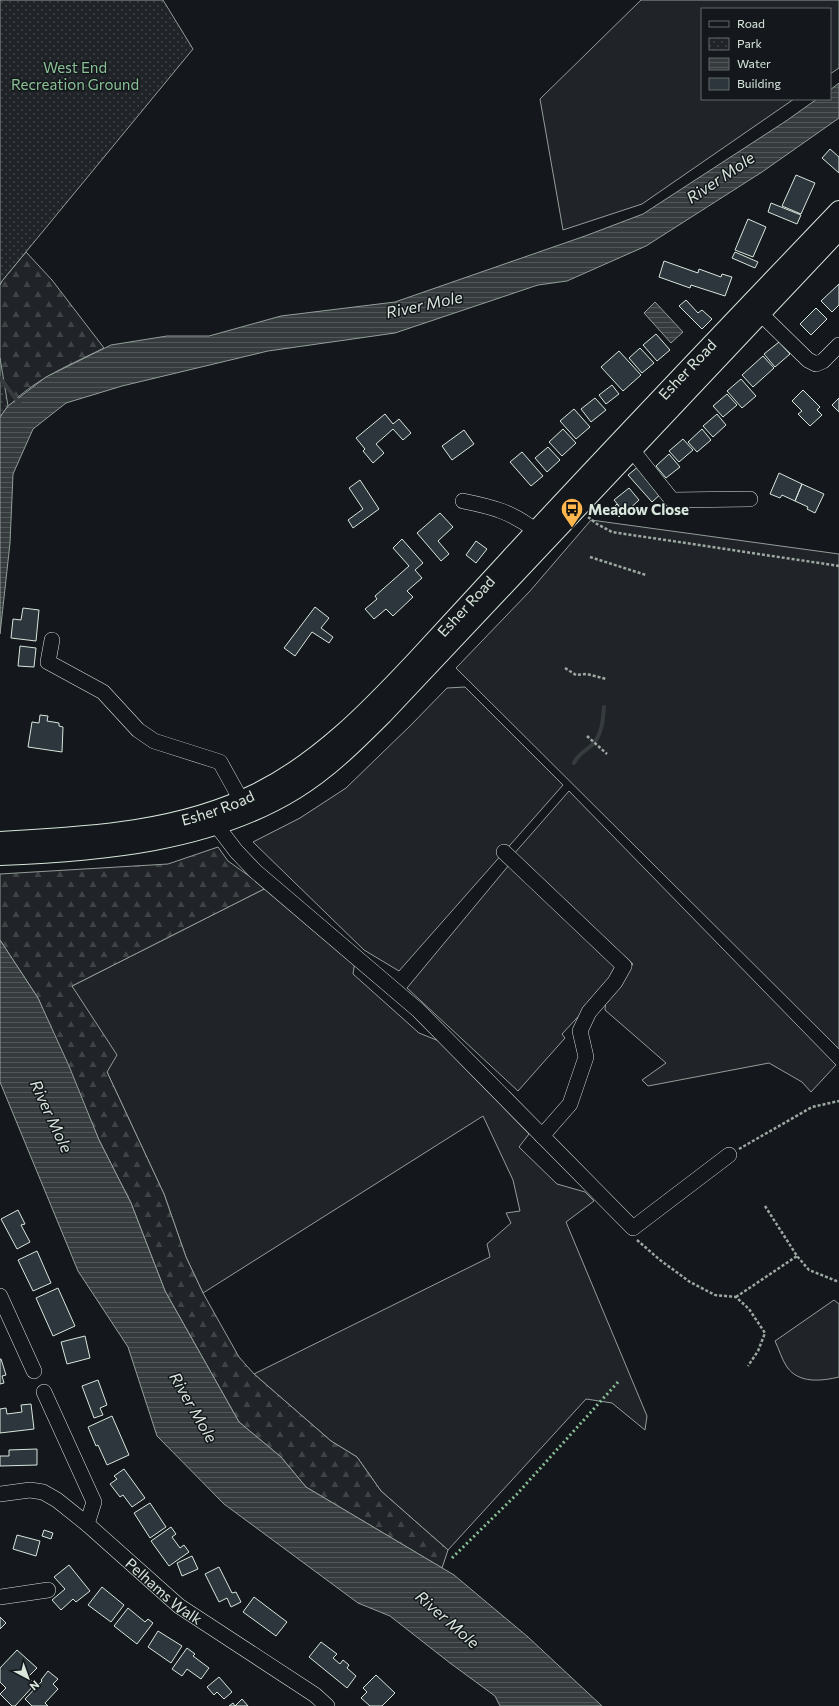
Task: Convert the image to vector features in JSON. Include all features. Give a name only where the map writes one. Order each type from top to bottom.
[{"type":"main road","name":"Esher Road","points":[[0,841],[106,834],[144,828],[207,812],[254,794],[290,774],[322,751],[342,734],[397,680],[839,210]]},
{"type":"main road","name":"Esher Road","points":[[0,856],[91,850],[156,840],[217,826],[243,817],[287,795],[310,780],[350,748],[411,686],[839,231]]},
{"type":"street","points":[[761,314],[808,360],[816,364],[823,361],[839,345]]},
{"type":"street","points":[[632,450],[672,500],[750,499]]},
{"type":"street","points":[[463,501],[505,511],[523,521],[536,531]]},
{"type":"street","points":[[52,640],[48,662],[103,692],[138,730],[154,741],[220,762],[241,800]]},
{"type":"street","points":[[217,826],[236,852],[255,871],[418,1010],[633,1228],[729,1155]]},
{"type":"street","points":[[504,852],[624,966],[615,982],[589,1012],[580,1031],[586,1057],[570,1104],[542,1136]]},
{"type":"street","points":[[0,1296],[6,1323],[34,1371]]},
{"type":"street","points":[[44,1392],[94,1502],[87,1524]]},
{"type":"street","name":"Pelhams Walk","points":[[0,1494],[30,1490],[43,1492],[57,1500],[87,1524],[179,1606],[315,1695],[326,1706]]},
{"type":"street","points":[[0,1597],[48,1590]]},
{"type":"path","points":[[586,515],[597,524],[612,532],[839,566]]},
{"type":"path","points":[[590,557],[646,575]]},
{"type":"path","points":[[565,668],[576,675],[587,674],[606,679]]},
{"type":"path","points":[[587,736],[606,754]]},
{"type":"path","points":[[729,1155],[812,1108],[839,1101]]},
{"type":"path","points":[[765,1206],[797,1256],[809,1270],[839,1282]]},
{"type":"path","points":[[633,1228],[630,1234],[660,1260],[690,1282],[714,1295],[736,1297],[749,1309],[765,1333],[758,1351],[748,1366]]},
{"type":"path","points":[[736,1297],[797,1256]]},
{"type":"green space","name":"West End Recreation Ground","points":[[0,0],[163,0],[193,49],[0,285]]},
{"type":"green space","points":[[641,0],[839,0],[839,68],[831,73],[831,8],[701,8],[701,100],[793,100],[642,204],[563,230],[540,99]]},
{"type":"green space","points":[[26,252],[52,280],[104,348],[48,376],[34,385],[21,394],[0,417],[0,285]]},
{"type":"green space","points":[[0,358],[8,406],[0,417]]},
{"type":"green space","points":[[591,520],[839,554],[839,1049],[456,668],[530,591]]},
{"type":"green space","points":[[465,687],[563,785],[399,971],[364,950],[253,842],[300,818],[346,788],[447,688]]},
{"type":"green space","points":[[569,791],[836,1065],[811,1092],[802,1082],[769,1063],[648,1086],[642,1080],[666,1063],[605,1010],[606,999],[633,964],[513,855]]},
{"type":"green space","points":[[218,847],[228,861],[266,888],[72,986],[117,1055],[107,1072],[164,1194],[186,1257],[203,1293],[239,1357],[254,1374],[331,1441],[357,1457],[381,1491],[448,1550],[442,1568],[306,1487],[281,1457],[239,1422],[165,1291],[131,1203],[99,1140],[38,998],[0,940],[0,874],[168,864]]},
{"type":"green space","points":[[509,865],[616,964],[616,976],[562,1034],[565,1038],[518,1091],[407,988]]},
{"type":"green space","points":[[266,888],[355,961],[353,974],[419,1033],[439,1041],[529,1134],[519,1147],[557,1184],[585,1192],[594,1201],[566,1222],[647,1416],[645,1430],[612,1403],[586,1399],[448,1550],[381,1491],[357,1457],[331,1441],[254,1374],[490,1257],[487,1244],[511,1223],[506,1213],[520,1211],[513,1180],[483,1116],[203,1293],[186,1257],[164,1194],[107,1072],[72,986]]},
{"type":"green space","points":[[834,1300],[839,1304],[839,1377],[825,1380],[804,1379],[792,1372],[787,1367],[775,1341]]},
{"type":"water","name":"River Mole","points":[[839,83],[839,118],[762,172],[646,246],[567,281],[538,285],[395,333],[268,351],[122,386],[66,403],[33,429],[13,474],[10,543],[0,634],[0,417],[8,406],[46,377],[111,345],[167,336],[209,336],[281,316],[395,302],[585,236],[643,214],[786,121],[816,100],[831,100],[831,89]]},
{"type":"water","points":[[655,302],[683,332],[671,343],[644,313]]},
{"type":"water","name":"River Mole","points":[[0,940],[38,998],[69,1066],[99,1140],[131,1203],[165,1291],[239,1422],[281,1457],[306,1487],[454,1575],[528,1637],[602,1706],[500,1706],[495,1696],[390,1616],[358,1603],[224,1504],[157,1436],[128,1347],[78,1271],[0,1082]]},
{"type":"building","points":[[830,149],[839,157],[839,173],[822,158]]},
{"type":"building","points":[[796,175],[815,183],[801,214],[782,206]]},
{"type":"building","points":[[771,203],[801,215],[797,224],[768,212]]},
{"type":"building","points":[[748,219],[766,227],[753,257],[735,250]]},
{"type":"building","points":[[735,252],[758,262],[755,268],[732,258]]},
{"type":"building","points":[[664,261],[698,273],[699,269],[721,277],[722,274],[732,277],[725,296],[691,285],[690,288],[659,277]]},
{"type":"building","points":[[839,284],[839,305],[832,312],[821,301]]},
{"type":"building","points":[[686,300],[698,313],[702,310],[712,319],[702,329],[679,306]]},
{"type":"building","points":[[816,308],[827,319],[811,335],[800,324]]},
{"type":"building","points":[[656,334],[670,350],[657,361],[643,345]]},
{"type":"building","points":[[779,342],[790,354],[775,367],[764,354]]},
{"type":"building","points":[[640,348],[654,363],[642,373],[629,358]]},
{"type":"building","points":[[619,351],[641,375],[623,391],[601,367]]},
{"type":"building","points":[[763,356],[774,368],[753,387],[742,375]]},
{"type":"building","points":[[741,379],[756,396],[742,408],[727,391]]},
{"type":"building","points":[[612,385],[619,394],[606,404],[599,395]]},
{"type":"building","points":[[803,390],[820,407],[817,410],[822,415],[810,426],[798,414],[802,411],[792,401]]},
{"type":"building","points":[[727,394],[737,405],[723,417],[713,406]]},
{"type":"building","points":[[595,398],[606,410],[591,422],[581,409]]},
{"type":"building","points":[[839,398],[839,412],[832,405]]},
{"type":"building","points":[[574,409],[590,427],[576,439],[560,421]]},
{"type":"building","points":[[385,414],[393,424],[399,419],[411,433],[403,440],[393,429],[376,444],[384,453],[373,463],[363,451],[365,449],[356,438]]},
{"type":"building","points":[[717,414],[726,425],[713,437],[703,426]]},
{"type":"building","points":[[563,429],[576,443],[562,456],[549,442]]},
{"type":"building","points":[[702,429],[711,440],[697,452],[688,442]]},
{"type":"building","points":[[464,430],[474,444],[452,460],[442,446]]},
{"type":"building","points":[[683,439],[693,450],[679,462],[669,451]]},
{"type":"building","points":[[548,447],[560,460],[547,472],[535,458]]},
{"type":"building","points":[[522,452],[543,476],[531,486],[510,462]]},
{"type":"building","points":[[669,454],[680,467],[666,478],[656,466]]},
{"type":"building","points":[[639,466],[663,492],[652,502],[628,475]]},
{"type":"building","points":[[779,473],[802,484],[795,501],[782,495],[780,498],[770,494]]},
{"type":"building","points":[[360,480],[379,509],[353,528],[348,520],[363,509],[349,488]]},
{"type":"building","points":[[802,484],[824,494],[815,513],[807,509],[808,507],[795,501]]},
{"type":"building","points":[[629,488],[639,500],[625,513],[614,500]]},
{"type":"building","points":[[617,504],[624,512],[619,517],[612,509]]},
{"type":"building","points":[[440,513],[453,527],[438,541],[449,554],[441,561],[417,533]]},
{"type":"building","points":[[402,539],[423,563],[415,570],[422,578],[407,591],[413,597],[393,616],[386,609],[374,619],[365,609],[377,599],[375,596],[409,566],[393,548]]},
{"type":"building","points":[[476,541],[487,549],[476,563],[466,555]]},
{"type":"building","points":[[315,607],[329,618],[321,628],[333,637],[329,643],[312,632],[295,656],[284,648]]},
{"type":"building","points":[[23,608],[39,610],[36,641],[11,638],[13,619],[21,620]]},
{"type":"building","points":[[20,646],[36,648],[34,667],[18,666]]},
{"type":"building","points":[[40,715],[48,716],[47,721],[59,723],[59,726],[63,727],[62,752],[28,747],[32,722],[39,723]]},
{"type":"building","points":[[18,1210],[25,1224],[21,1225],[30,1242],[17,1249],[1,1219]]},
{"type":"building","points":[[37,1251],[51,1283],[33,1291],[18,1260]]},
{"type":"building","points":[[58,1288],[75,1326],[53,1336],[36,1298]]},
{"type":"building","points":[[85,1336],[90,1358],[67,1364],[61,1342]]},
{"type":"building","points":[[0,1359],[6,1375],[2,1376],[4,1383],[0,1384]]},
{"type":"building","points":[[98,1380],[107,1405],[100,1408],[103,1415],[94,1418],[82,1386]]},
{"type":"building","points":[[31,1404],[34,1429],[0,1433],[0,1409],[6,1408],[7,1414],[22,1412],[21,1405]]},
{"type":"building","points":[[112,1416],[129,1455],[107,1465],[98,1445],[96,1446],[88,1427]]},
{"type":"building","points":[[37,1449],[37,1465],[0,1466],[0,1456],[9,1456],[9,1450]]},
{"type":"building","points":[[124,1469],[145,1498],[132,1507],[123,1495],[120,1497],[110,1484],[117,1479],[114,1476]]},
{"type":"building","points":[[150,1503],[166,1527],[150,1538],[134,1513]]},
{"type":"building","points":[[171,1527],[176,1534],[172,1537],[180,1548],[184,1545],[189,1552],[169,1566],[151,1541]]},
{"type":"building","points":[[44,1530],[53,1533],[51,1539],[42,1536]]},
{"type":"building","points":[[17,1535],[40,1541],[36,1556],[13,1549]]},
{"type":"building","points":[[192,1556],[198,1569],[182,1576],[177,1563]]},
{"type":"building","points":[[69,1565],[90,1591],[76,1602],[73,1599],[61,1610],[52,1600],[65,1589],[54,1577]]},
{"type":"building","points":[[219,1567],[232,1593],[236,1592],[241,1602],[231,1607],[227,1598],[219,1602],[205,1574]]},
{"type":"building","points":[[102,1587],[124,1605],[111,1622],[88,1605]]},
{"type":"building","points":[[254,1597],[287,1622],[276,1636],[243,1612]]},
{"type":"building","points":[[128,1608],[145,1622],[148,1619],[153,1623],[137,1644],[114,1626]]},
{"type":"building","points":[[0,1617],[6,1623],[0,1629]]},
{"type":"building","points":[[158,1631],[182,1646],[171,1663],[148,1647]]},
{"type":"building","points":[[321,1642],[337,1654],[333,1658],[340,1664],[343,1660],[349,1665],[347,1668],[356,1676],[347,1688],[309,1657]]},
{"type":"building","points":[[187,1648],[195,1654],[193,1656],[209,1668],[201,1679],[187,1669],[182,1676],[172,1669]]},
{"type":"building","points":[[17,1650],[37,1668],[28,1677],[35,1684],[15,1706],[12,1706],[0,1694],[6,1688],[0,1682],[0,1668]]},
{"type":"building","points":[[48,1671],[58,1679],[53,1684],[58,1689],[45,1703],[48,1706],[32,1706],[25,1699],[42,1681],[41,1680]]},
{"type":"building","points":[[376,1675],[395,1693],[382,1706],[370,1706],[361,1698],[367,1692],[363,1688]]},
{"type":"building","points":[[219,1677],[232,1692],[224,1699],[217,1692],[214,1695],[207,1687]]},
{"type":"building","points":[[242,1699],[248,1706],[235,1706]]},
{"type":"waterway","points":[[0,378],[19,403]]},
{"type":"waterway","points":[[574,763],[598,737],[604,707]]},
{"type":"hedge","points":[[452,1558],[517,1494],[618,1382]]},
{"type":"place","name":"Meadow Close","points":[[572,528]]}]
